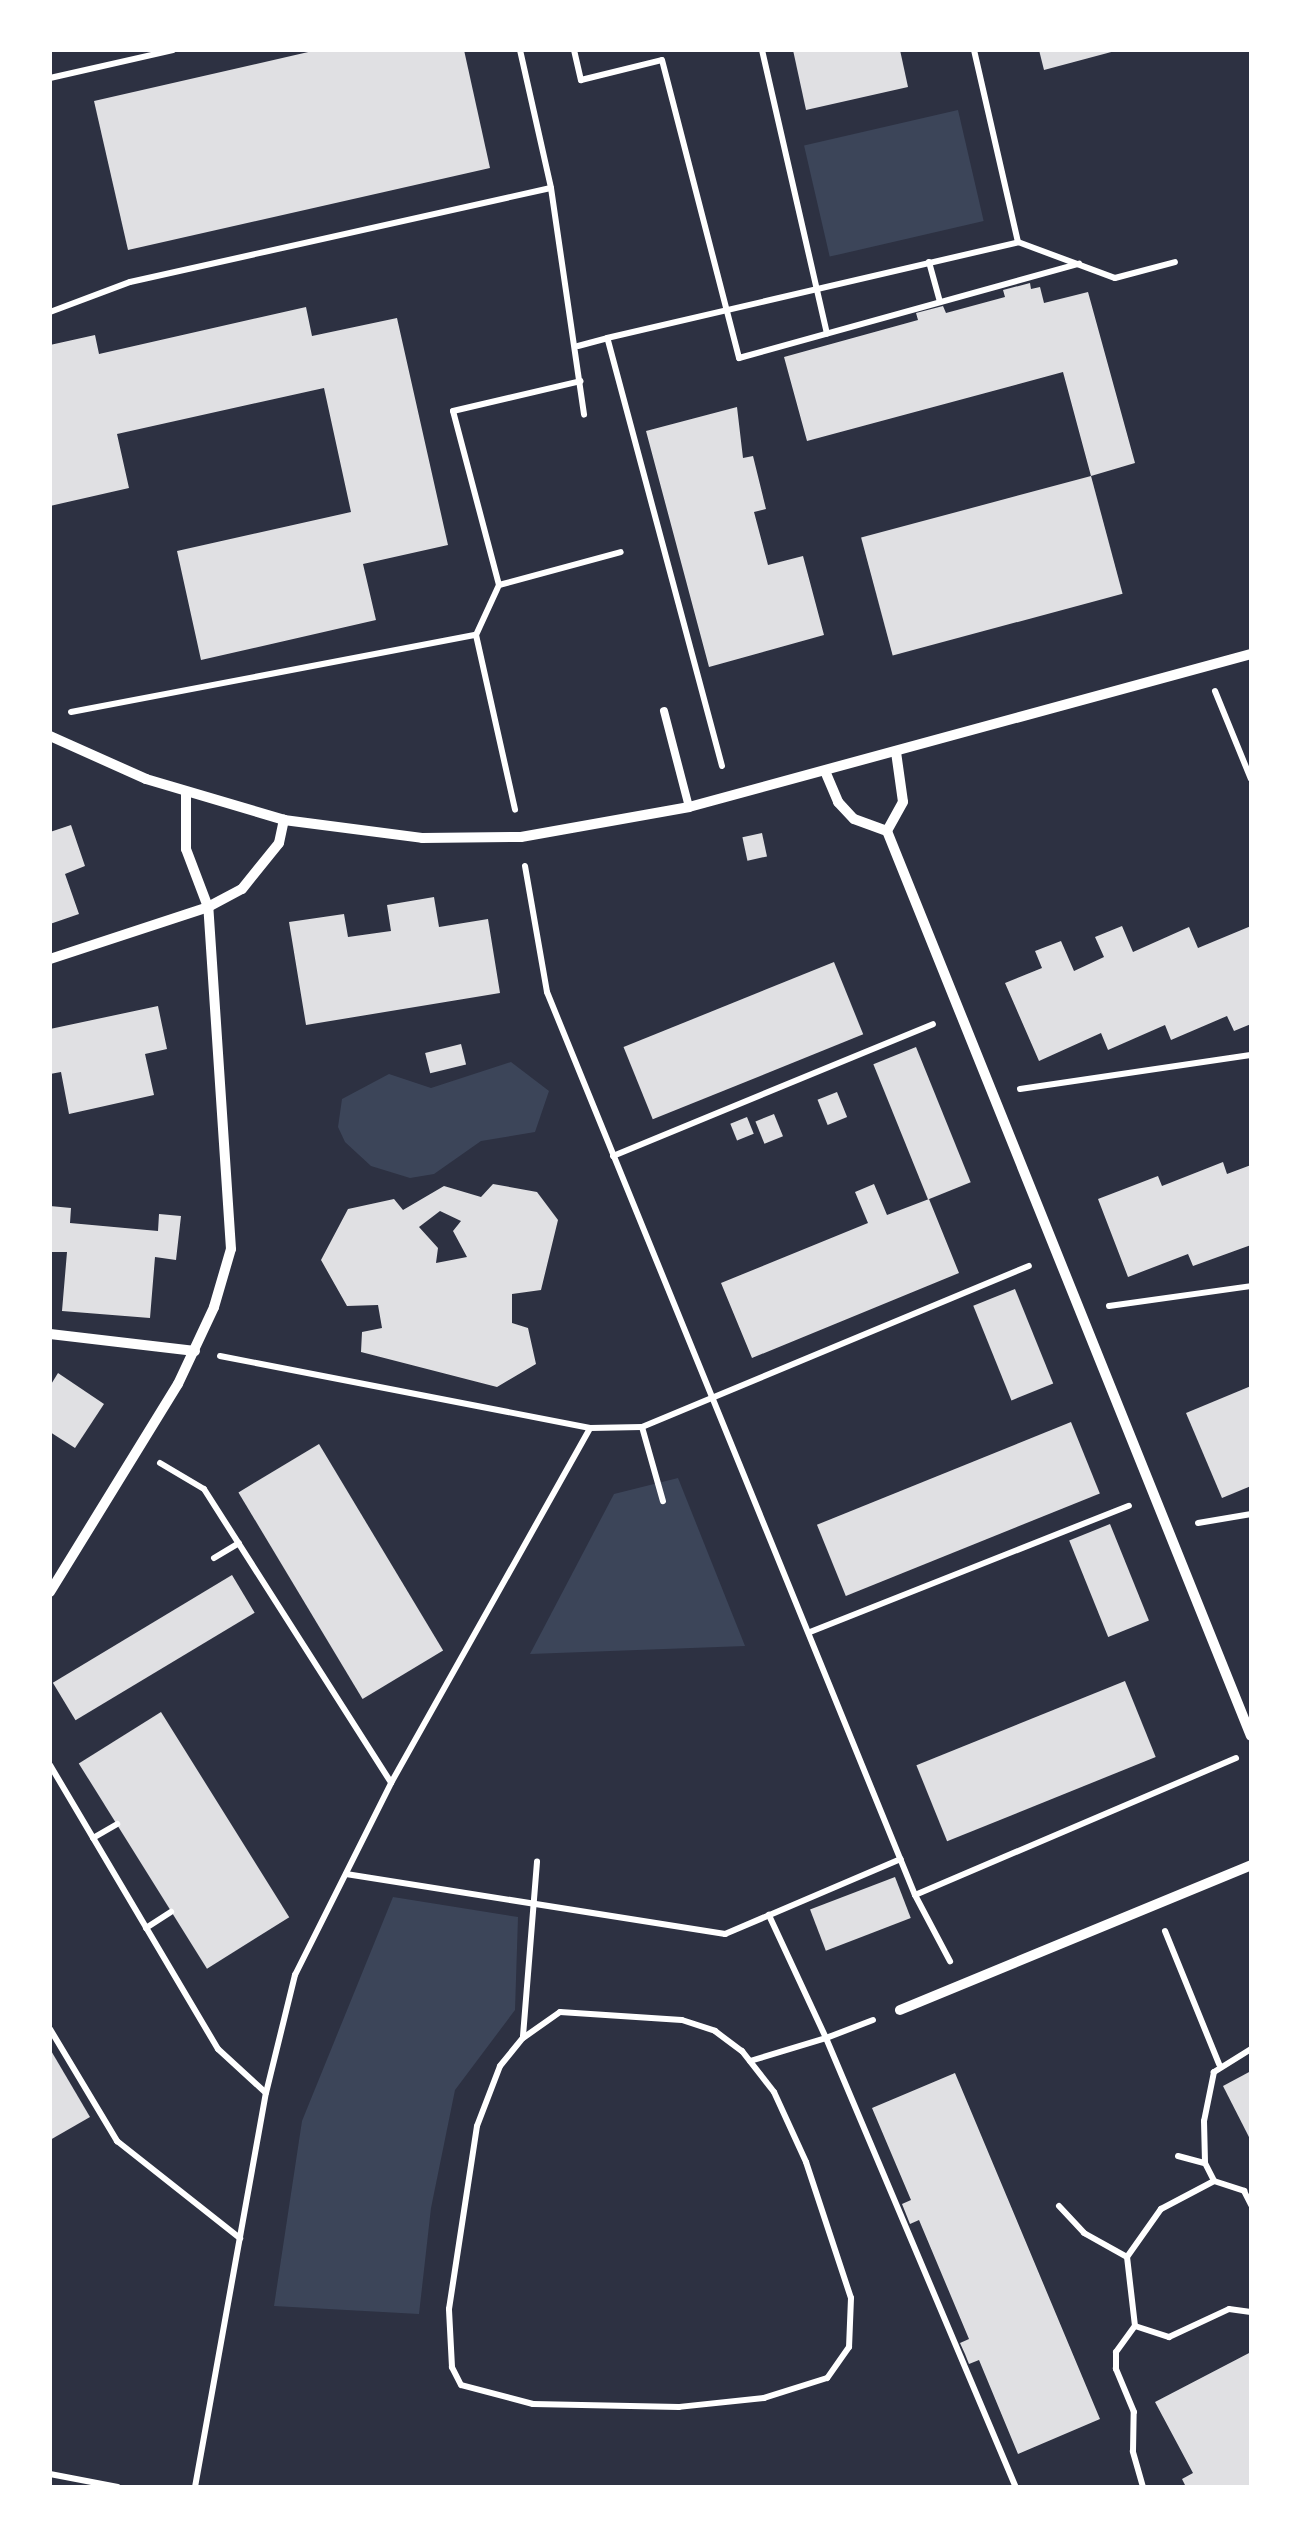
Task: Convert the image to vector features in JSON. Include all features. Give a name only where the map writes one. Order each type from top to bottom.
[{"type":"street","points":[[50,736],[186,792],[284,820],[422,838],[521,837],[689,808],[1251,654]]},
{"type":"street","points":[[888,831],[903,802],[896,752]]},
{"type":"street","points":[[826,771],[838,802],[854,819],[888,831],[1251,1736]]},
{"type":"street","points":[[50,1592],[195,1351],[231,1249],[208,907],[186,850],[186,792]]},
{"type":"street","points":[[50,959],[208,907],[242,889],[263,867],[284,820]]},
{"type":"street","points":[[50,1334],[195,1351]]},
{"type":"street","points":[[900,2010],[1251,1864]]},
{"type":"lane","points":[[664,711],[689,808]]},
{"type":"path","points":[[50,78],[174,50]]},
{"type":"path","points":[[520,50],[578,346],[584,415]]},
{"type":"path","points":[[574,50],[581,80],[662,60],[738,358],[1078,264]]},
{"type":"path","points":[[762,50],[827,334]]},
{"type":"path","points":[[974,50],[1018,242]]},
{"type":"path","points":[[50,312],[130,282],[550,188]]},
{"type":"path","points":[[578,346],[1018,242],[1114,278],[1175,262]]},
{"type":"path","points":[[929,262],[940,302]]},
{"type":"path","points":[[607,338],[730,796]]},
{"type":"path","points":[[581,380],[454,412],[499,584],[476,635],[521,837],[547,992],[915,1895],[963,1986]]},
{"type":"path","points":[[499,584],[621,552]]},
{"type":"path","points":[[50,716],[476,635]]},
{"type":"path","points":[[1205,667],[1251,780]]},
{"type":"path","points":[[613,1156],[962,1012]]},
{"type":"path","points":[[994,1092],[1251,1054]]},
{"type":"path","points":[[195,1351],[590,1428],[642,1427],[1060,1254]]},
{"type":"path","points":[[1081,1310],[1251,1286]]},
{"type":"path","points":[[642,1427],[663,1501]]},
{"type":"path","points":[[195,2487],[266,2093],[295,1975],[391,1783],[590,1428]]},
{"type":"path","points":[[137,1452],[204,1489],[391,1783]]},
{"type":"path","points":[[810,1632],[1156,1496]]},
{"type":"path","points":[[1168,1528],[1251,1514]]},
{"type":"path","points":[[214,1558],[239,1542]]},
{"type":"path","points":[[915,1895],[1251,1752]]},
{"type":"path","points":[[50,1765],[218,2049],[266,2093]]},
{"type":"path","points":[[94,1838],[116,1824]]},
{"type":"path","points":[[346,1874],[534,1899],[726,1934],[901,1859]]},
{"type":"path","points":[[523,2038],[537,1862]]},
{"type":"path","points":[[1154,1905],[1219,2064]]},
{"type":"path","points":[[146,1928],[171,1912]]},
{"type":"path","points":[[769,1915],[826,2038],[1016,2487]]},
{"type":"path","points":[[750,2061],[900,2010]]},
{"type":"path","points":[[560,2012],[610,2012],[715,2032],[750,2061],[774,2092],[806,2162],[851,2298],[849,2347],[839,2365],[805,2390],[736,2402],[534,2404],[480,2395],[461,2384],[448,2341],[477,2126],[500,2066],[523,2038],[560,2012]]},
{"type":"path","points":[[50,2030],[117,2141],[240,2238]]},
{"type":"path","points":[[1251,2050],[1219,2064],[1208,2085],[1205,2162],[1214,2180],[1244,2191],[1251,2205]]},
{"type":"path","points":[[1178,2156],[1205,2162]]},
{"type":"path","points":[[1143,2487],[1133,2451],[1134,2412],[1116,2369],[1116,2352],[1135,2326],[1127,2257],[1161,2209],[1214,2180]]},
{"type":"path","points":[[1059,2206],[1084,2232],[1127,2257]]},
{"type":"path","points":[[1135,2326],[1170,2337],[1229,2310],[1251,2312]]},
{"type":"path","points":[[50,2474],[118,2487]]},
{"type":"shaded area","points":[[958,110],[984,221],[830,257],[804,146]]},
{"type":"shaded area","points":[[511,1062],[549,1091],[535,1132],[481,1141],[434,1174],[410,1178],[371,1166],[345,1142],[338,1127],[342,1099],[389,1074],[431,1088]]},
{"type":"shaded area","points":[[678,1478],[745,1646],[530,1654],[614,1494]]},
{"type":"shaded area","points":[[393,1897],[518,1917],[515,2010],[455,2090],[431,2208],[419,2314],[274,2306],[302,2121]]},
{"type":"building","points":[[317,50],[464,50],[490,168],[128,250],[94,101]]},
{"type":"building","points":[[793,50],[900,50],[908,87],[806,110]]},
{"type":"building","points":[[1039,50],[1115,50],[1115,51],[1044,70]]},
{"type":"building","points":[[1030,283],[1031,289],[1040,287],[1044,303],[1088,292],[1135,463],[1091,476],[1063,372],[807,441],[784,357],[918,320],[916,313],[943,306],[946,313],[1005,297],[1003,290]]},
{"type":"building","points":[[306,307],[312,336],[397,318],[448,545],[363,564],[376,620],[201,660],[177,551],[351,512],[324,388],[117,434],[129,488],[50,506],[50,345],[95,335],[99,354]]},
{"type":"building","points":[[737,407],[743,458],[753,456],[766,509],[754,512],[768,565],[803,556],[824,635],[709,667],[646,431]]},
{"type":"building","points":[[1091,476],[1123,594],[893,655],[861,538]]},
{"type":"building","points":[[71,825],[85,866],[65,874],[79,914],[50,924],[50,832]]},
{"type":"building","points":[[762,833],[767,856],[747,861],[742,837]]},
{"type":"building","points":[[434,897],[439,927],[488,919],[500,993],[306,1025],[289,922],[344,914],[348,937],[391,931],[387,905]]},
{"type":"building","points":[[1122,926],[1133,952],[1189,927],[1198,948],[1251,926],[1251,1024],[1234,1031],[1227,1016],[1171,1040],[1165,1025],[1108,1050],[1101,1033],[1039,1061],[1005,983],[1042,968],[1035,951],[1061,941],[1074,971],[1104,957],[1095,937]]},
{"type":"building","points":[[834,962],[863,1034],[653,1119],[624,1047]]},
{"type":"building","points":[[158,1006],[167,1049],[145,1054],[154,1095],[69,1114],[61,1072],[50,1074],[50,1029]]},
{"type":"building","points":[[461,1044],[466,1064],[430,1073],[425,1053]]},
{"type":"building","points":[[916,1047],[971,1182],[928,1200],[873,1064]]},
{"type":"building","points":[[837,1092],[847,1117],[828,1125],[818,1100]]},
{"type":"building","points":[[774,1114],[783,1136],[764,1144],[755,1121]]},
{"type":"building","points":[[747,1117],[754,1134],[737,1140],[730,1124]]},
{"type":"building","points":[[1223,1162],[1227,1174],[1251,1165],[1251,1245],[1193,1266],[1188,1254],[1128,1277],[1098,1199],[1158,1176],[1162,1186]]},
{"type":"building","points":[[493,1184],[537,1192],[558,1220],[541,1290],[512,1294],[512,1323],[528,1328],[536,1364],[497,1387],[361,1352],[362,1332],[382,1328],[378,1305],[347,1306],[321,1260],[348,1209],[394,1199],[403,1210],[444,1186],[481,1197]],"holes":[[[440,1211],[461,1221],[453,1231],[467,1257],[436,1263],[438,1248],[419,1227]]]},
{"type":"building","points":[[874,1184],[887,1215],[929,1199],[959,1273],[752,1358],[721,1283],[868,1223],[855,1192]]},
{"type":"building","points":[[50,1206],[71,1208],[70,1223],[158,1231],[159,1214],[181,1216],[176,1260],[155,1257],[150,1318],[62,1311],[67,1252],[50,1252]]},
{"type":"building","points":[[1015,1289],[1053,1384],[1011,1400],[973,1306]]},
{"type":"building","points":[[58,1373],[104,1404],[75,1448],[50,1432],[50,1386]]},
{"type":"building","points":[[1251,1386],[1251,1486],[1222,1498],[1186,1413]]},
{"type":"building","points":[[1071,1422],[1100,1493],[846,1596],[817,1525]]},
{"type":"building","points":[[319,1444],[443,1651],[363,1699],[238,1492]]},
{"type":"building","points":[[1110,1524],[1149,1620],[1108,1637],[1069,1540]]},
{"type":"building","points":[[232,1575],[255,1613],[76,1720],[53,1683]]},
{"type":"building","points":[[1125,1681],[1156,1757],[947,1841],[916,1765]]},
{"type":"building","points":[[161,1712],[289,1917],[207,1969],[79,1763]]},
{"type":"building","points":[[895,1877],[911,1918],[826,1951],[810,1910]]},
{"type":"building","points":[[50,2049],[90,2117],[50,2140]]},
{"type":"building","points":[[1251,2071],[1251,2141],[1223,2086]]},
{"type":"building","points":[[955,2073],[1100,2419],[1018,2454],[979,2360],[969,2364],[960,2343],[969,2339],[919,2220],[910,2224],[902,2204],[911,2200],[872,2108]]},
{"type":"building","points":[[1251,2352],[1251,2487],[1186,2487],[1182,2479],[1193,2473],[1155,2402]]}]
